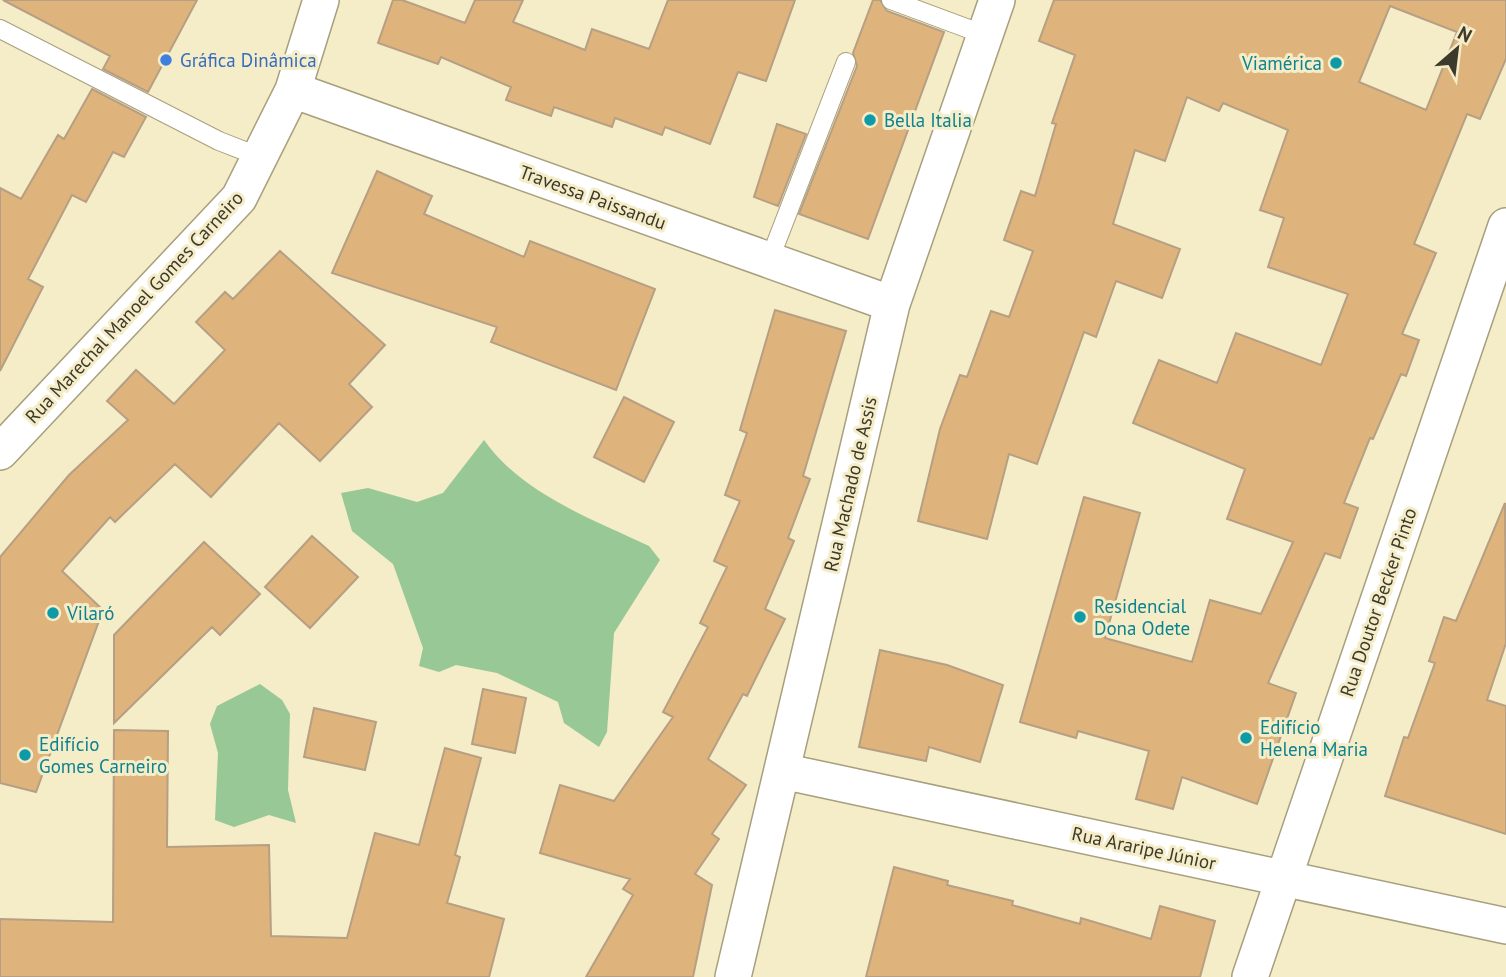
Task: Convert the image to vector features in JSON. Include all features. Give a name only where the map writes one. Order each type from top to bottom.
[{"type":"street","name":"Rua Marechal Manoel Gomes Carneiro","points":[[3,443],[239,198],[293,90],[321,0]]},
{"type":"street","name":"Rua Machado de Assis","points":[[733,977],[892,304],[997,0]]},
{"type":"street","name":"Travessa Paissandu","points":[[293,90],[892,304]]},
{"type":"street","name":"Rua Doutor Becker Pinto","points":[[1250,977],[1506,226]]},
{"type":"street","name":"Rua Araripe Júnior","points":[[782,771],[1506,926]]},
{"type":"lane","points":[[891,0],[985,34]]},
{"type":"lane","points":[[0,29],[219,141],[260,157]]},
{"type":"lane","points":[[769,261],[846,62]]},
{"type":"green space","points":[[484,440],[518,476],[538,490],[582,515],[649,546],[660,560],[614,633],[607,732],[599,747],[564,723],[558,702],[497,673],[456,665],[439,672],[419,666],[423,648],[393,564],[352,531],[341,493],[368,488],[417,502],[443,493]]},
{"type":"green space","points":[[260,684],[282,700],[290,714],[288,790],[296,823],[269,815],[234,827],[215,820],[218,753],[210,724],[217,706]]},
{"type":"building","points":[[3,0],[197,0],[148,92],[103,69],[110,56]]},
{"type":"building","points":[[393,0],[402,0],[465,23],[475,0],[523,0],[513,22],[585,50],[592,29],[649,49],[668,0],[795,0],[766,81],[738,72],[710,144],[665,127],[662,135],[615,118],[612,127],[554,107],[551,116],[506,100],[511,87],[441,57],[438,64],[378,43]]},
{"type":"building","name":"Bella Italia","points":[[873,0],[880,0],[887,11],[944,32],[868,239],[799,214],[857,66],[853,53]]},
{"type":"building","points":[[1054,0],[1506,0],[1506,59],[1480,119],[1467,114],[1414,244],[1436,253],[1402,334],[1419,340],[1406,376],[1401,374],[1373,439],[1370,438],[1344,503],[1358,508],[1340,558],[1325,553],[1268,683],[1296,693],[1257,804],[1182,777],[1173,809],[1136,799],[1149,751],[1078,731],[1076,738],[1020,722],[1084,497],[1140,513],[1105,638],[1192,662],[1210,600],[1261,614],[1293,542],[1227,519],[1245,469],[1133,423],[1159,360],[1217,383],[1236,333],[1321,365],[1348,294],[1268,267],[1284,218],[1260,210],[1288,130],[1223,103],[1219,111],[1187,97],[1165,161],[1135,150],[1113,224],[1180,249],[1162,298],[1116,281],[1096,337],[1084,332],[1037,464],[1009,454],[987,539],[918,521],[940,429],[960,375],[967,377],[991,311],[1009,317],[1033,251],[1004,240],[1021,191],[1035,196],[1056,124],[1052,123],[1075,55],[1039,41]],"holes":[[[1390,6],[1457,32],[1426,110],[1359,82]]]},
{"type":"building","points":[[92,89],[146,117],[124,157],[113,152],[86,202],[72,195],[28,279],[43,287],[0,371],[0,188],[21,199],[58,135],[64,139]]},
{"type":"building","points":[[777,124],[806,134],[778,206],[754,197]]},
{"type":"building","points":[[377,171],[432,196],[424,214],[524,257],[530,241],[655,289],[616,390],[491,342],[497,327],[332,273]]},
{"type":"building","points":[[280,251],[385,345],[349,384],[372,407],[320,461],[279,423],[211,497],[175,464],[115,522],[110,517],[62,571],[103,610],[36,792],[0,783],[0,557],[69,475],[128,420],[107,401],[136,370],[174,404],[225,350],[196,322],[225,292],[233,299]]},
{"type":"building","points":[[775,310],[846,331],[803,476],[810,479],[788,538],[794,541],[765,609],[785,619],[747,696],[743,694],[708,759],[746,785],[712,834],[719,839],[695,874],[712,885],[693,977],[586,977],[633,895],[623,889],[630,879],[540,853],[560,785],[614,801],[673,717],[663,712],[708,627],[700,623],[727,567],[714,561],[740,501],[725,495],[747,433],[740,430]]},
{"type":"building","points":[[624,397],[674,422],[644,482],[594,457]]},
{"type":"building","points":[[1505,503],[1506,643],[1487,700],[1506,706],[1506,834],[1385,796],[1404,737],[1408,738],[1435,663],[1429,661],[1444,617],[1456,621]]},
{"type":"building","points":[[312,536],[358,577],[310,628],[265,587]]},
{"type":"building","points":[[204,542],[260,594],[220,635],[212,627],[114,723],[114,635]]},
{"type":"building","points":[[880,650],[947,665],[1003,685],[980,762],[929,747],[926,761],[859,747]]},
{"type":"building","points":[[483,689],[526,698],[515,753],[472,744]]},
{"type":"building","points":[[314,708],[376,722],[365,770],[304,757]]},
{"type":"building","points":[[114,730],[168,731],[167,847],[269,845],[271,936],[347,938],[375,833],[419,845],[445,748],[481,758],[455,855],[460,857],[447,903],[504,919],[489,977],[0,977],[0,919],[113,922]]},
{"type":"building","points":[[894,867],[948,881],[947,885],[1013,901],[1012,905],[1080,924],[1081,918],[1151,939],[1160,906],[1215,921],[1200,977],[866,977]]},
{"type":"place","name":"Gráfica Dinâmica","points":[[166,60]]},
{"type":"place","name":"Viamérica","points":[[1336,63]]},
{"type":"place","name":"Bella Italia","points":[[870,120]]},
{"type":"place","name":"Vilaró","points":[[53,613]]},
{"type":"place","name":"Residencial Dona Odete","points":[[1080,617]]},
{"type":"place","name":"Edifício Helena Maria","points":[[1246,738]]},
{"type":"place","name":"Edifício Gomes Carneiro","points":[[25,755]]}]
